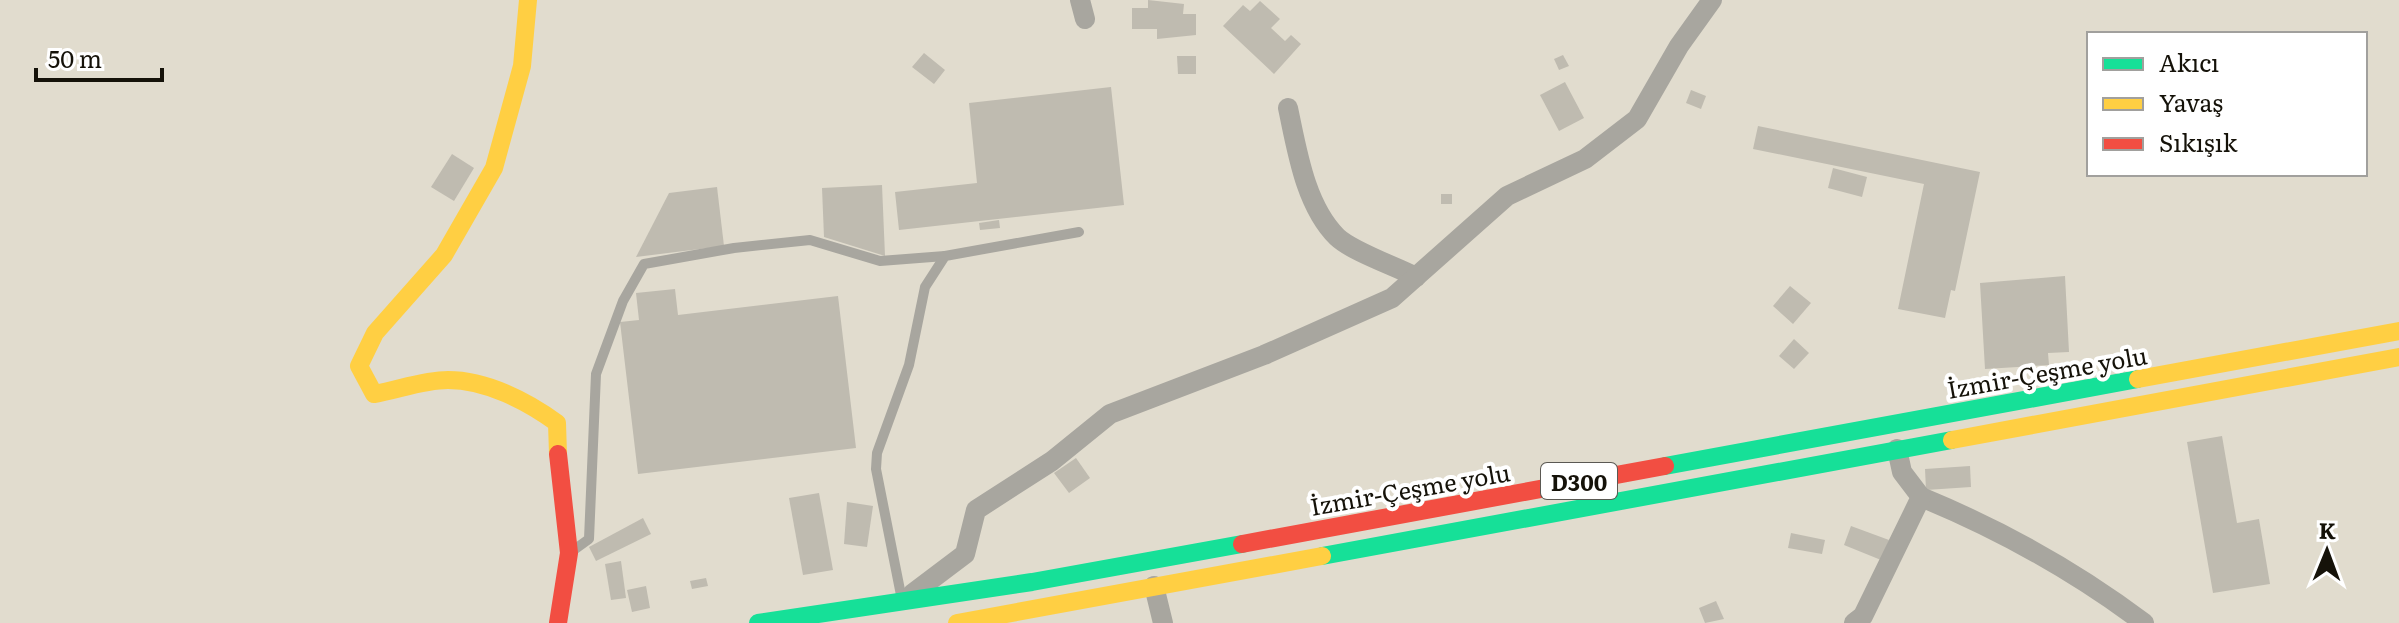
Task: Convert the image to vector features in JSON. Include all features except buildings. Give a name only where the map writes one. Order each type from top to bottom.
[{"type":"main road","points":[[528,0],[525,5],[522,66],[494,168],[444,255],[375,333],[359,366],[374,394],[448,380],[515,397],[537,406],[557,423],[558,478],[569,553],[558,623]]},
{"type":"main road","name":"İzmir-Çeşme yolu","points":[[758,623],[1032,582],[2399,331]]},
{"type":"main road","name":"İzmir-Çeşme yolu","points":[[957,623],[2399,357]]},
{"type":"street","points":[[902,601],[965,554],[976,510],[1052,461],[1110,414],[1264,355],[1392,298],[1507,196],[1585,159],[1637,119],[1679,46],[1712,0]]},
{"type":"street","points":[[1288,108],[1299,161],[1319,209],[1338,238],[1416,277]]},
{"type":"street","points":[[1897,449],[1902,472],[1921,497],[1962,514],[2085,579],[2144,623]]},
{"type":"street","points":[[1854,623],[1863,616],[1921,497]]},
{"type":"street","points":[[1154,586],[1163,623]]},
{"type":"lane","points":[[569,553],[589,539],[596,374],[623,301],[644,264],[734,248],[810,240],[880,261],[945,256],[1079,232]]},
{"type":"lane","points":[[902,601],[876,469],[877,453],[909,365],[925,287],[945,256]]},
{"type":"traffic: fast","points":[[1665,466],[2138,379]]},
{"type":"traffic: fast","points":[[1322,556],[1952,440]]},
{"type":"traffic: fast","points":[[758,623],[1032,582],[1242,544]]},
{"type":"traffic: slow","points":[[528,0],[522,66],[494,168],[444,255],[375,333],[359,366],[374,394],[439,380],[462,381],[506,393],[557,423],[558,454]]},
{"type":"traffic: slow","points":[[2138,379],[2399,331]]},
{"type":"traffic: slow","points":[[1952,440],[2399,357]]},
{"type":"traffic: slow","points":[[957,623],[1322,556]]},
{"type":"traffic: jam","points":[[558,454],[569,553],[558,623]]},
{"type":"traffic: jam","points":[[1242,544],[1665,466]]}]
